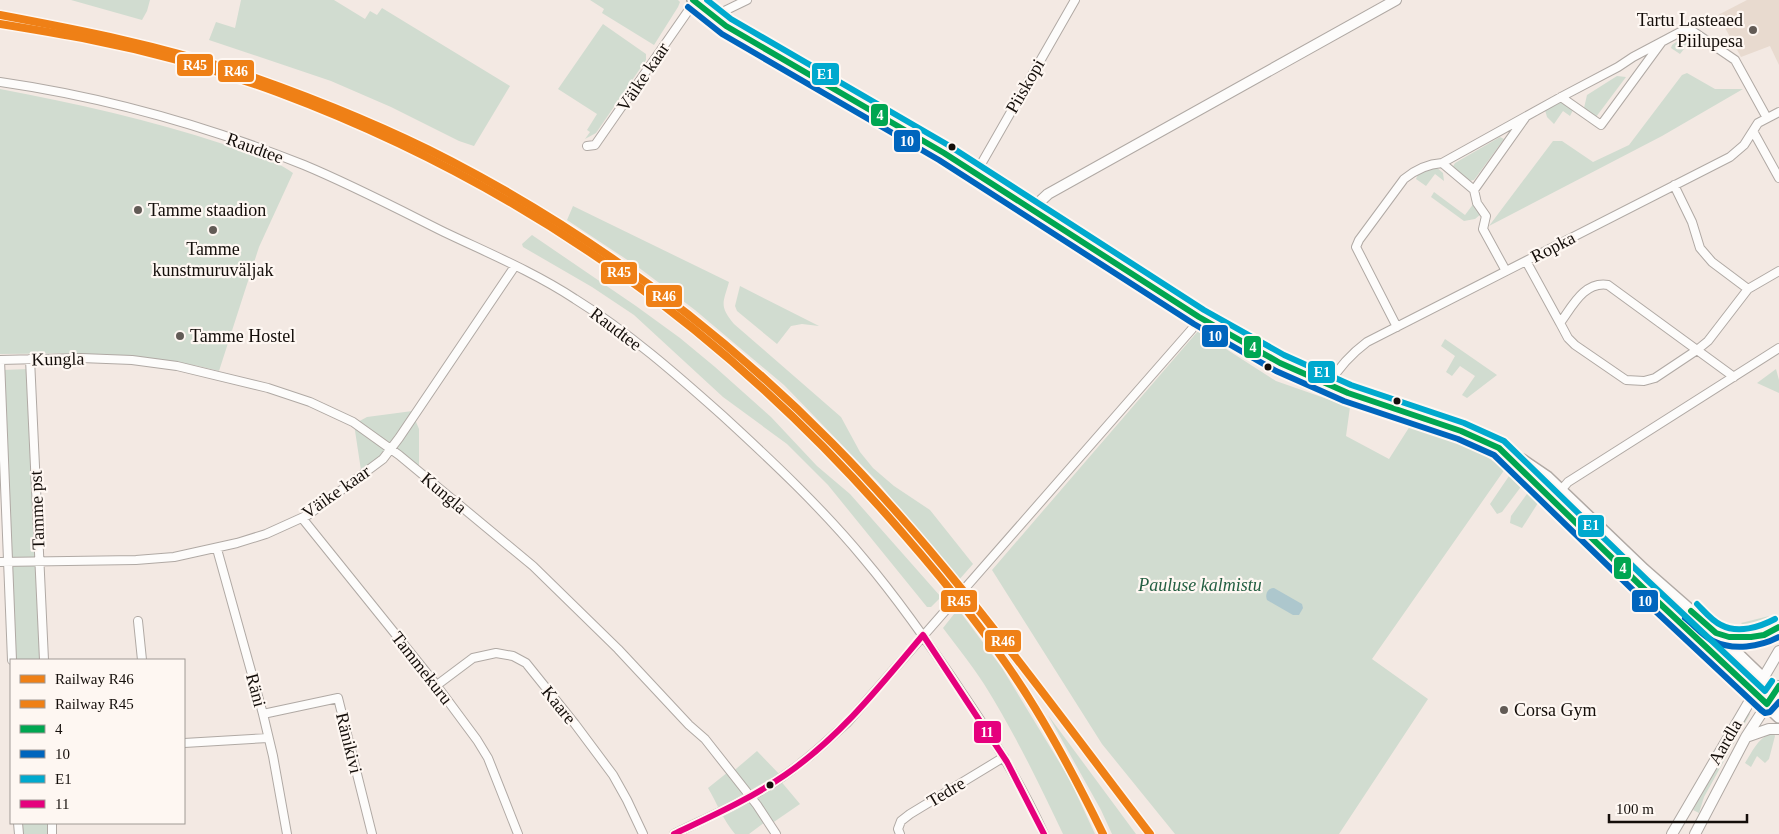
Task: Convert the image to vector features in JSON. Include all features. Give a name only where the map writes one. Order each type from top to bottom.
[{"type":"main road","points":[[694,1],[726,26],[976,173],[1199,317],[1280,363],[1348,393],[1461,431],[1522,460],[1547,477],[1644,570],[1778,691]]},
{"type":"main road","points":[[1499,448],[1779,717]]},
{"type":"street","points":[[714,16],[747,0]]},
{"type":"street","name":"Piiskopi","points":[[976,173],[1074,0]]},
{"type":"street","points":[[1032,209],[1048,194],[1396,0]]},
{"type":"street","name":"Väike kaar","points":[[587,146],[596,146],[694,1]]},
{"type":"street","points":[[1397,327],[1356,247],[1358,240],[1404,179],[1413,172],[1432,164],[1442,163],[1684,30],[1691,30],[1735,60],[1768,118]]},
{"type":"street","points":[[1561,97],[1601,125],[1662,42]]},
{"type":"street","name":"Raudtee","points":[[0,82],[72,95],[165,118],[264,150],[331,177],[515,266],[551,284],[601,317],[676,375],[729,422],[778,468],[865,559],[923,635],[1004,757],[1044,834]]},
{"type":"street","name":"Ropka","points":[[1329,384],[1338,369],[1357,349],[1367,342],[1730,157],[1744,145],[1758,123],[1779,112]]},
{"type":"street","points":[[1474,190],[1528,115]]},
{"type":"street","points":[[1753,130],[1779,178]]},
{"type":"street","points":[[1442,163],[1474,190],[1477,202],[1486,216],[1483,229],[1506,271]]},
{"type":"street","points":[[1674,185],[1692,222],[1700,248],[1712,262],[1748,289]]},
{"type":"street","points":[[1526,261],[1568,338],[1575,345],[1626,380],[1644,381],[1655,378],[1697,350],[1708,341],[1748,289],[1779,271]]},
{"type":"street","name":"Väike kaar","points":[[4,562],[136,560],[174,557],[217,549],[266,534],[308,515],[383,458],[391,449],[515,266]]},
{"type":"street","points":[[1560,323],[1582,293],[1600,284],[1608,285],[1734,377]]},
{"type":"street","points":[[674,834],[750,797],[800,764],[847,723],[1192,329],[1199,317]]},
{"type":"street","points":[[1561,490],[1568,482],[1779,348]]},
{"type":"street","name":"Kungla","points":[[0,360],[81,358],[132,360],[177,366],[268,388],[310,402],[353,422],[391,449],[533,566],[618,649],[704,739],[750,797],[776,834]]},
{"type":"street","name":"Tamme pst","points":[[30,359],[44,659]]},
{"type":"street","name":"Tamme pst","points":[[0,360],[4,562],[12,659]]},
{"type":"street","name":"Tammekuru","points":[[302,518],[437,685],[477,740],[485,753],[518,834]]},
{"type":"street","name":"Räni","points":[[217,549],[263,714],[287,834]]},
{"type":"street","points":[[138,621],[142,659]]},
{"type":"street","points":[[1716,633],[1729,637],[1751,637],[1764,635],[1779,627]]},
{"type":"street","name":"Aardla","points":[[1672,834],[1779,651]]},
{"type":"street","name":"Kaare","points":[[437,685],[473,658],[496,653],[512,656],[526,663],[613,775],[643,834]]},
{"type":"street","name":"Aardla","points":[[1695,834],[1746,737],[1767,704],[1778,691]]},
{"type":"street","name":"Ränikivi","points":[[263,714],[338,698],[372,834]]},
{"type":"street","points":[[1746,737],[1769,729],[1779,729]]},
{"type":"street","points":[[185,743],[268,738]]},
{"type":"street","name":"Tedre","points":[[900,834],[898,828],[901,821],[910,814],[1004,757]]},
{"type":"shaded area","name":"Tartu Lasteaed Piilupesa","points":[[1747,0],[1779,0],[1779,65],[1770,46],[1741,57],[1718,15]]},
{"type":"green space","points":[[71,0],[150,0],[142,20]]},
{"type":"green space","points":[[241,0],[334,0],[365,19],[370,11],[377,15],[382,8],[510,86],[474,146],[459,141],[391,107],[331,81],[209,40],[216,22],[235,28]]},
{"type":"green space","points":[[590,0],[678,0],[680,2],[654,45],[602,13],[604,9]]},
{"type":"green space","points":[[603,24],[646,54],[646,60],[596,133],[585,139],[590,132],[587,130],[597,114],[558,89]]},
{"type":"green space","points":[[1686,35],[1692,39],[1680,54],[1671,48],[1672,45]]},
{"type":"green space","points":[[1687,73],[1715,89],[1743,89],[1662,136],[1489,226],[1553,141],[1562,141],[1593,162],[1629,145],[1682,75]]},
{"type":"green space","points":[[1617,76],[1626,77],[1596,117],[1584,108],[1587,95]]},
{"type":"green space","name":"Tamme staadion","points":[[0,89],[84,106],[196,135],[277,163],[293,173],[259,247],[219,371],[165,360],[138,357],[83,354],[0,354]]},
{"type":"green space","points":[[1561,101],[1573,110],[1570,116],[1563,111],[1554,124],[1547,117],[1545,110]]},
{"type":"green space","points":[[1500,137],[1504,139],[1474,180],[1469,181],[1452,168],[1455,163]]},
{"type":"green space","points":[[1435,166],[1443,173],[1444,181],[1435,174],[1426,186],[1416,179],[1423,170]]},
{"type":"green space","points":[[1434,192],[1465,215],[1474,203],[1481,214],[1475,219],[1464,221],[1431,197]]},
{"type":"green space","points":[[573,206],[729,282],[724,308],[734,324],[841,417],[860,452],[873,468],[894,486],[930,510],[973,564],[958,581],[879,483],[784,385],[695,310],[638,267],[567,220]]},
{"type":"green space","points":[[532,235],[636,306],[680,338],[715,367],[771,417],[817,466],[850,494],[941,597],[931,607],[927,607],[828,485],[787,444],[723,397],[634,315],[592,287],[523,247],[522,244]]},
{"type":"green space","points":[[740,286],[819,326],[802,324],[791,326],[777,344],[737,311],[735,306]]},
{"type":"green space","name":"Pauluse kalmistu","points":[[1198,331],[1276,381],[1350,407],[1346,436],[1389,459],[1410,426],[1475,449],[1505,469],[1372,659],[1428,699],[1339,834],[1175,834],[1102,744],[992,570]]},
{"type":"green space","points":[[1445,339],[1497,375],[1467,398],[1462,395],[1475,376],[1460,366],[1452,376],[1446,372],[1455,356],[1441,346]]},
{"type":"green space","points":[[29,369],[41,659],[13,659],[2,370]]},
{"type":"green space","points":[[1776,369],[1779,380],[1779,393],[1757,383]]},
{"type":"green space","points":[[420,410],[414,417],[419,429],[419,472],[391,449],[362,477],[354,424],[367,417]]},
{"type":"green space","points":[[1512,475],[1521,484],[1520,488],[1502,512],[1497,514],[1490,504],[1509,476]]},
{"type":"green space","points":[[1529,491],[1537,498],[1538,503],[1522,528],[1510,523],[1511,516]]},
{"type":"green space","points":[[958,609],[1002,668],[1069,778],[1095,834],[1063,834],[1026,758],[995,702],[975,670],[943,628]]},
{"type":"green space","points":[[1769,616],[1774,617],[1776,622],[1757,630],[1748,630],[1741,623]]},
{"type":"green space","points":[[1747,712],[1750,714],[1704,797],[1699,813],[1693,810]]},
{"type":"green space","points":[[1048,715],[1136,834],[1112,834],[1101,810]]},
{"type":"green space","points":[[1770,734],[1775,736],[1769,759],[1765,763],[1757,756],[1751,767],[1745,763],[1759,742]]},
{"type":"green space","points":[[757,751],[782,777],[779,779],[800,804],[768,826],[765,822],[749,834],[735,834],[708,788],[728,772],[730,774]]},
{"type":"green space","points":[[20,824],[47,824],[47,834],[20,834]]},
{"type":"water","points":[[1274,588],[1302,604],[1303,608],[1299,615],[1293,615],[1267,600],[1267,592]]},
{"type":"rail line","name":"R46","points":[[0,15],[89,32],[177,53],[235,71],[344,112],[425,148],[503,189],[554,220],[652,287],[699,323],[789,401],[875,489],[958,584],[1036,683],[1150,834]]},
{"type":"rail line","name":"R45","points":[[0,24],[139,50],[232,76],[277,92],[369,130],[457,173],[541,221],[621,274],[697,332],[770,395],[839,463],[924,557],[974,620],[1021,685],[1062,755],[1103,834]]},
{"type":"transit line","name":"4","points":[[693,0],[726,26],[944,153],[1199,317],[1280,363],[1348,393],[1461,431],[1499,448],[1641,586],[1767,704],[1779,686]]},
{"type":"transit line","name":"E1","points":[[707,0],[731,19],[948,145],[1204,310],[1284,355],[1351,385],[1464,423],[1504,441],[1765,691],[1772,681]]},
{"type":"transit line","name":"10","points":[[688,7],[722,34],[939,160],[1194,324],[1276,371],[1344,401],[1458,439],[1494,455],[1635,592],[1761,710],[1765,713],[1770,712],[1779,702]]},
{"type":"transit line","name":"E1","points":[[1697,604],[1708,616],[1728,628],[1756,627],[1775,619]]},
{"type":"transit line","name":"4","points":[[1691,611],[1716,633],[1729,637],[1764,635],[1779,627]]},
{"type":"transit line","name":"10","points":[[1685,618],[1709,639],[1729,646],[1755,645],[1779,637]]},
{"type":"transit line","name":"11","points":[[923,635],[1007,762],[1044,834]]},
{"type":"transit line","name":"11","points":[[674,834],[758,792],[805,760],[858,710],[923,635]]},
{"type":"place","name":"Tartu Lasteaed Piilupesa","points":[[1753,30]]},
{"type":"place","name":"Tamme staadion","points":[[138,210]]},
{"type":"place","name":"Tamme kunstmuruväljak","points":[[213,230]]},
{"type":"place","name":"Tamme Hostel","points":[[180,336]]},
{"type":"place","name":"Corsa Gym","points":[[1504,710]]}]
